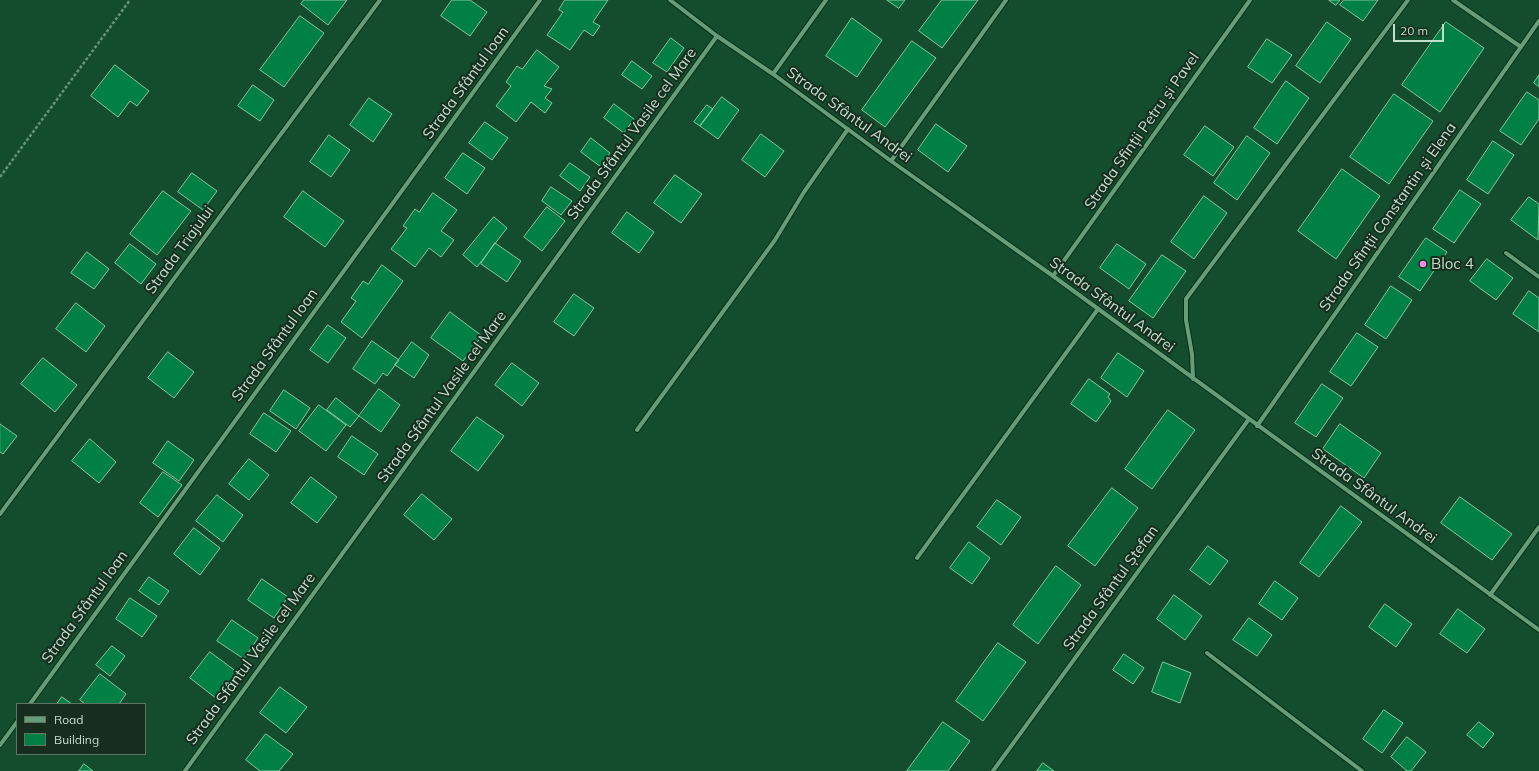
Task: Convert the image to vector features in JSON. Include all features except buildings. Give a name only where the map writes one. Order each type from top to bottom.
[{"type":"street","name":"Strada Triajului","points":[[0,514],[380,0]]},
{"type":"street","name":"Strada Sfântul Ioan","points":[[31,703],[540,0]]},
{"type":"street","name":"Strada Sfântul Andrei","points":[[670,0],[891,161],[1053,276],[1539,630]]},
{"type":"street","points":[[773,74],[826,0]]},
{"type":"street","points":[[891,161],[1006,0]]},
{"type":"street","name":"Strada Sfinții Petru și Pavel","points":[[1053,276],[1250,0]]},
{"type":"street","points":[[1193,379],[1192,354],[1186,320],[1186,299],[1408,0]]},
{"type":"street","points":[[1454,0],[1521,47]]},
{"type":"street","name":"Strada Sfinții Constantin și Elena","points":[[1257,426],[1539,22]]},
{"type":"street","name":"Strada Sfântul Vasile cel Mare","points":[[185,771],[718,36]]},
{"type":"street","points":[[637,430],[774,240],[804,192],[848,129]]},
{"type":"street","points":[[1506,253],[1539,277]]},
{"type":"street","points":[[917,558],[1098,309]]},
{"type":"street","name":"Strada Sfântul Ștefan","points":[[993,771],[1249,419]]},
{"type":"street","points":[[1490,595],[1539,527]]},
{"type":"street","points":[[1207,653],[1362,771]]},
{"type":"street","points":[[0,745],[16,723]]},
{"type":"path","points":[[0,177],[130,0]]},
{"type":"place","name":"Bloc 4","points":[[1423,264]]}]
